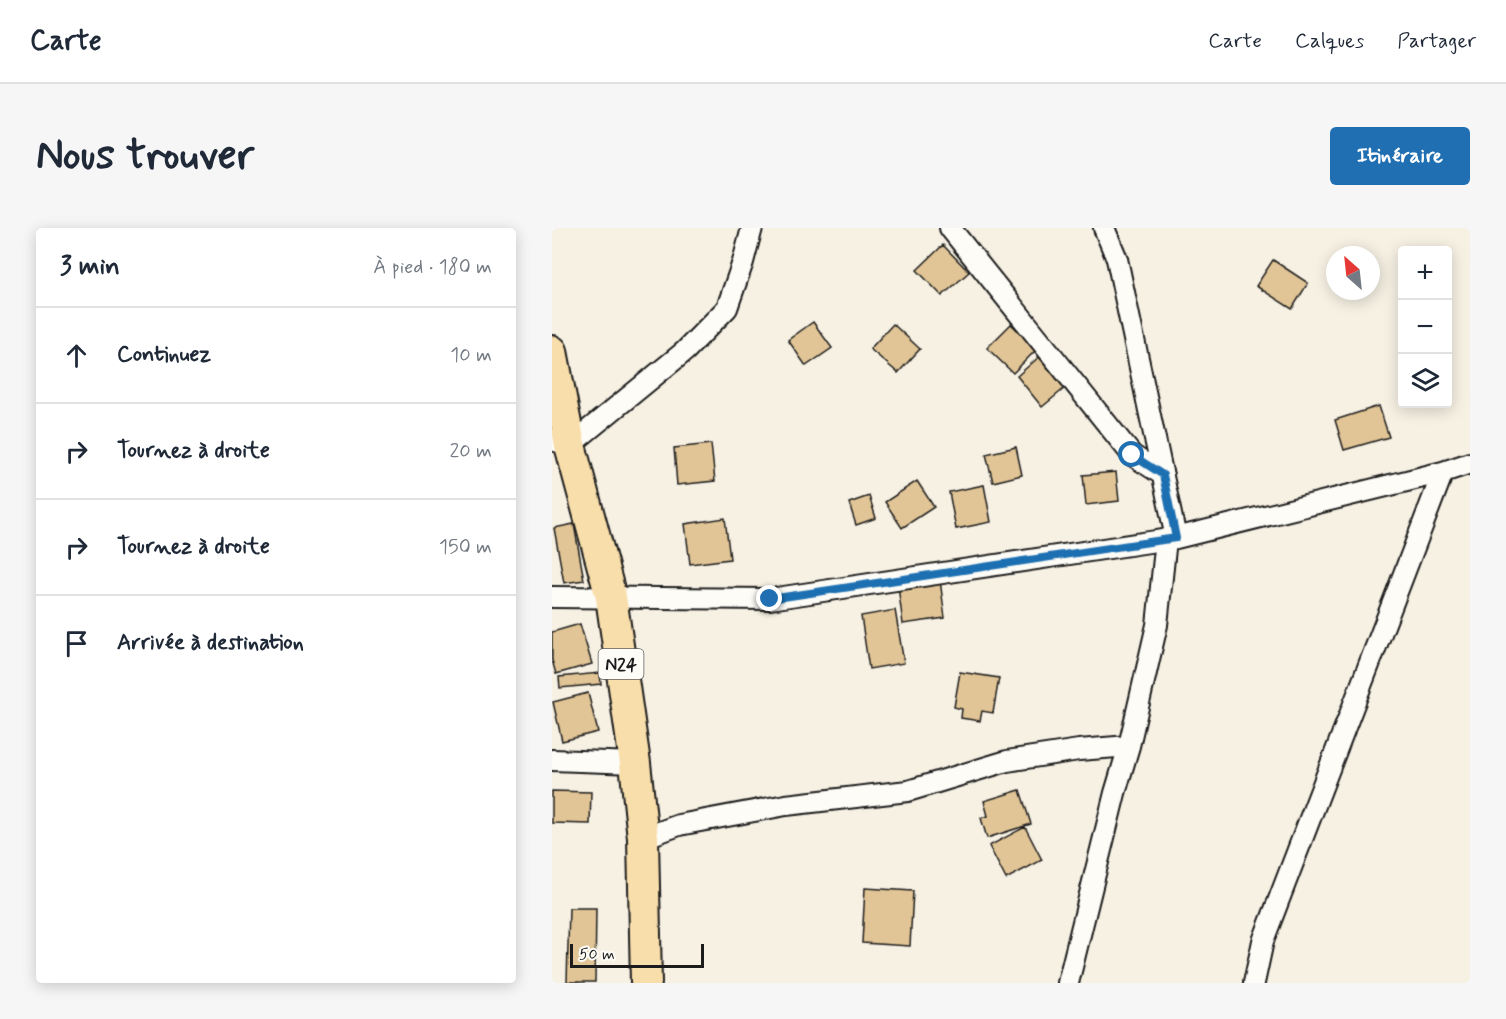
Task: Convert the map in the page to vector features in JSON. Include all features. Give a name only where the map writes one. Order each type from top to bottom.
[{"type":"main road","name":"N24","points":[[552,351],[561,442],[611,597],[635,763],[643,838],[646,983]]},
{"type":"street","points":[[561,442],[685,351],[726,308],[743,262],[752,228]]},
{"type":"street","points":[[950,228],[1132,455],[1163,475]]},
{"type":"street","points":[[1068,983],[1115,793],[1130,746],[1157,625],[1171,539],[1163,475],[1117,259],[1104,228]]},
{"type":"street","points":[[552,597],[770,599],[1171,539],[1443,472],[1470,463]]},
{"type":"street","points":[[1254,983],[1263,941],[1443,472]]},
{"type":"street","points":[[643,838],[679,825],[786,805],[908,790],[1007,761],[1079,750],[1130,746]]},
{"type":"street","points":[[552,760],[635,763]]},
{"type":"building","points":[[943,245],[969,272],[942,296],[917,270]]},
{"type":"building","points":[[1273,260],[1308,283],[1292,309],[1256,286]]},
{"type":"building","points":[[813,322],[832,348],[806,366],[788,340]]},
{"type":"building","points":[[893,324],[920,349],[898,373],[870,349]]},
{"type":"building","points":[[1011,324],[1037,349],[1013,373],[987,348]]},
{"type":"building","points":[[1039,357],[1065,388],[1042,407],[1017,376]]},
{"type":"building","points":[[1379,406],[1389,437],[1344,450],[1335,420]]},
{"type":"building","points":[[711,444],[715,481],[677,485],[674,448]]},
{"type":"building","points":[[1016,447],[1022,475],[993,482],[986,454]]},
{"type":"building","points":[[1116,472],[1119,501],[1086,505],[1083,475]]},
{"type":"building","points":[[917,481],[934,507],[902,528],[885,502]]},
{"type":"building","points":[[984,485],[991,522],[956,529],[949,492]]},
{"type":"building","points":[[869,496],[876,518],[856,525],[849,503]]},
{"type":"building","points":[[725,518],[730,559],[690,564],[685,524]]},
{"type":"building","points":[[574,524],[584,580],[564,583],[554,528]]},
{"type":"building","points":[[940,580],[945,618],[903,624],[898,586]]},
{"type":"building","points":[[895,610],[904,663],[869,669],[861,616]]},
{"type":"building","points":[[580,624],[592,664],[556,674],[552,660],[552,632]]},
{"type":"building","points":[[960,672],[999,678],[993,713],[982,711],[980,721],[961,718],[962,709],[954,707]]},
{"type":"building","points":[[600,673],[601,684],[560,688],[559,677]]},
{"type":"building","points":[[588,693],[598,732],[562,741],[553,702]]},
{"type":"building","points":[[1020,790],[1031,824],[987,838],[981,818],[988,816],[984,801]]},
{"type":"building","points":[[552,791],[591,792],[590,824],[552,823]]},
{"type":"building","points":[[1025,827],[1042,860],[1006,879],[989,846]]},
{"type":"building","points":[[865,888],[913,891],[910,946],[862,943]]},
{"type":"building","points":[[569,908],[596,908],[595,982],[567,982]]},
{"type":"route","points":[[770,599],[1176,538],[1163,475],[1132,455]]}]
